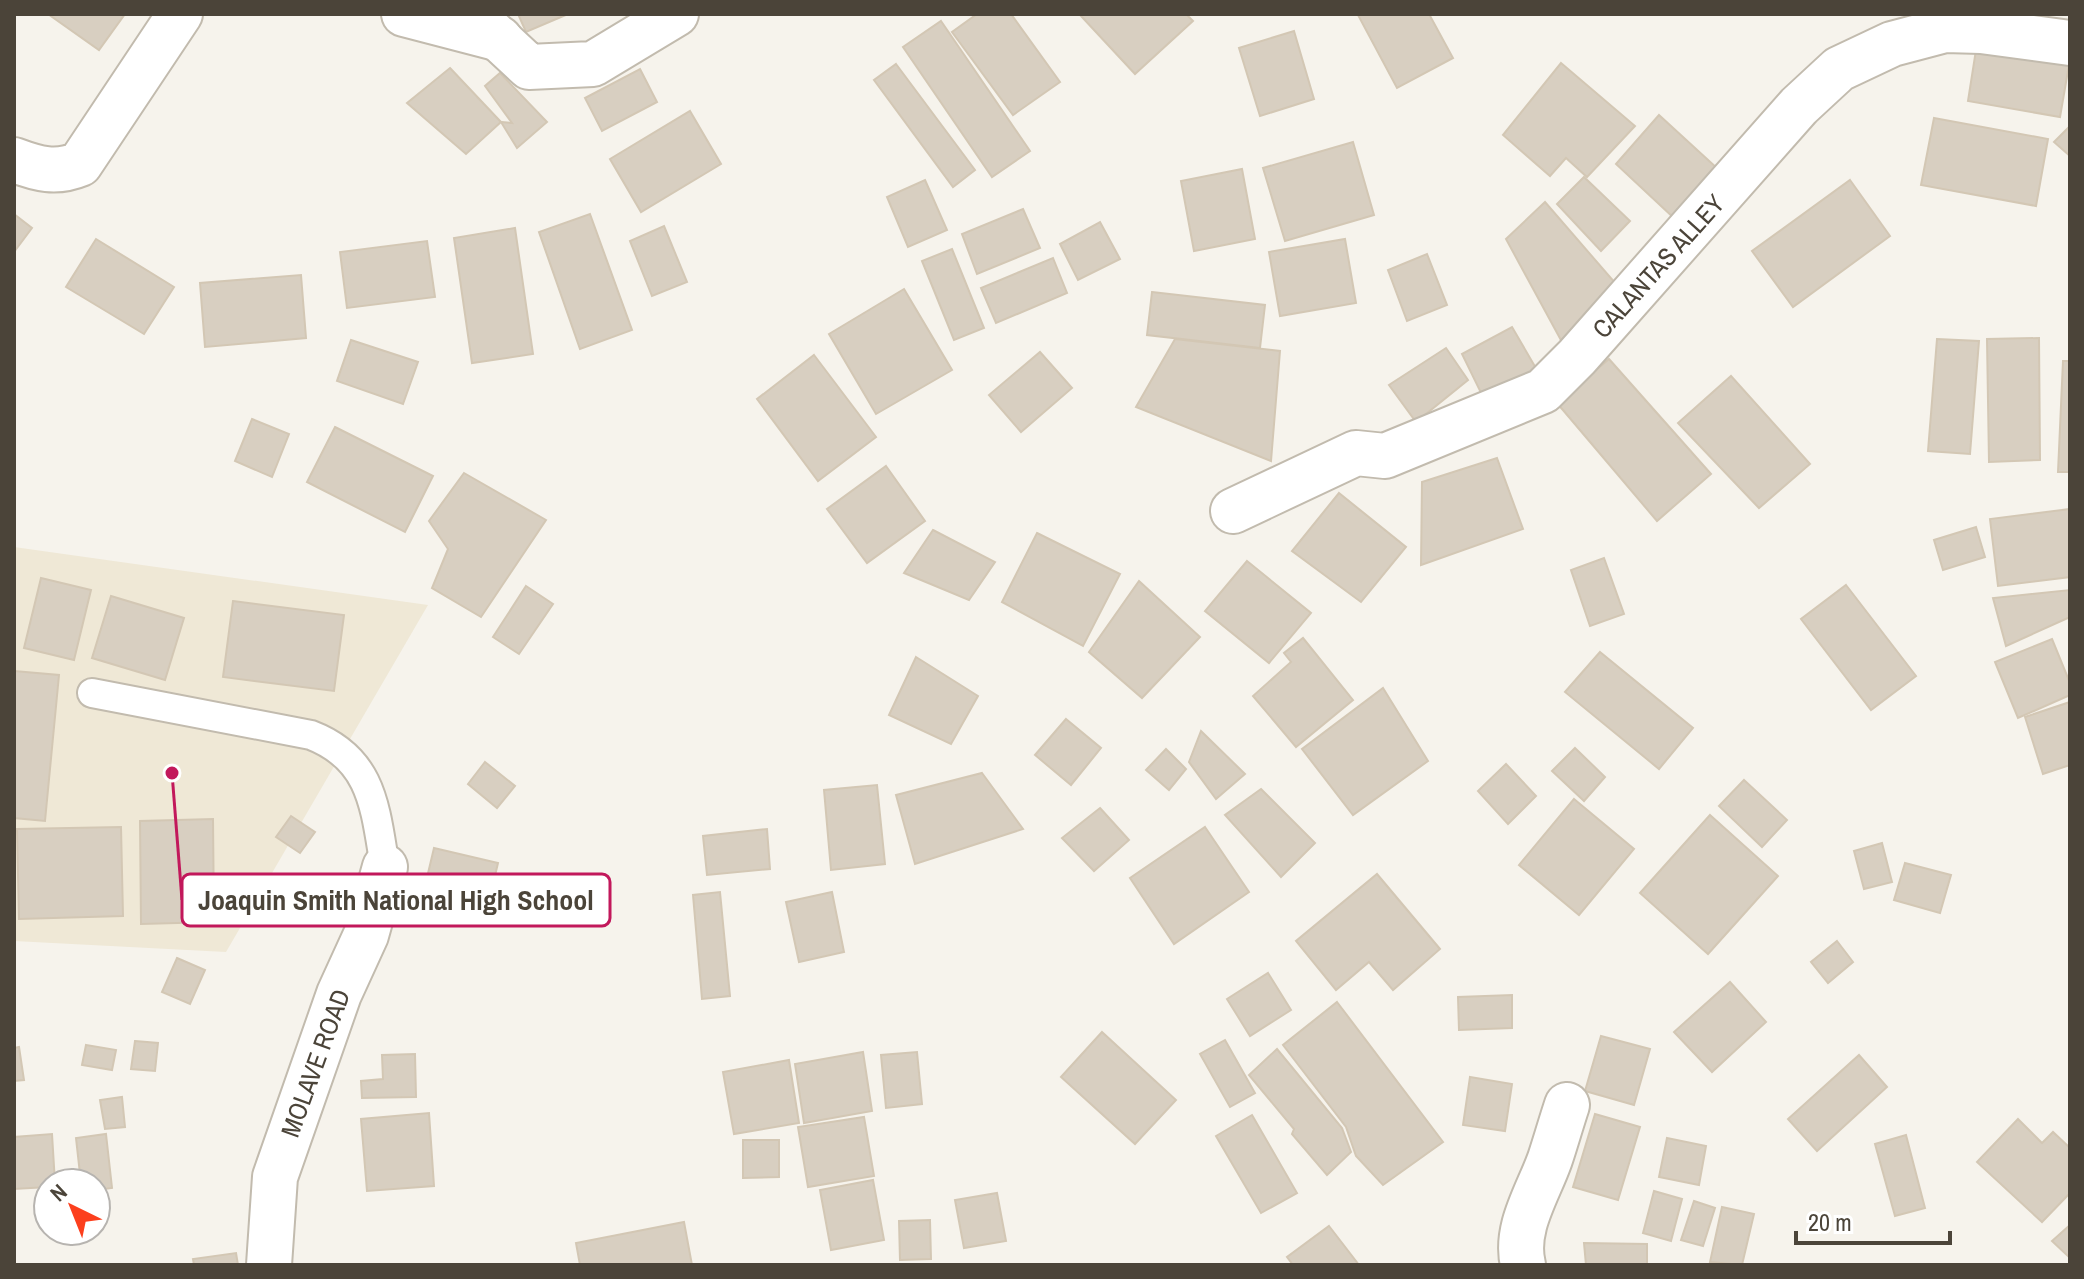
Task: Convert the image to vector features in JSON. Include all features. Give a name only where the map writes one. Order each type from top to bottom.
[{"type":"street","points":[[14,160],[42,170],[64,170],[80,164],[180,14]]},
{"type":"street","points":[[404,14],[486,27],[529,67],[593,64],[676,14]]},
{"type":"street","name":"CALANTAS ALLEY","points":[[1233,511],[1356,453],[1385,456],[1543,391],[1577,357],[1799,106],[1839,69],[1892,44],[1945,30],[1981,31],[2070,43]]},
{"type":"street","name":"MOLAVE ROAD","points":[[269,1265],[275,1177],[339,994],[366,935],[385,867]]},
{"type":"street","points":[[1523,1265],[1519,1250],[1524,1224],[1550,1160],[1567,1105]]},
{"type":"lane","points":[[92,693],[311,735],[332,743],[348,755],[361,773],[373,801],[385,867]]},
{"type":"shaded area","points":[[14,547],[428,605],[226,952],[14,941]]},
{"type":"building","points":[[48,14],[125,14],[99,50]]},
{"type":"building","points":[[518,14],[568,14],[526,32]]},
{"type":"building","points":[[977,14],[1011,14],[1060,82],[1013,115],[952,32]]},
{"type":"building","points":[[1186,14],[1193,21],[1135,74],[1081,16]]},
{"type":"building","points":[[1360,14],[1429,14],[1453,58],[1397,88]]},
{"type":"building","points":[[941,21],[1030,151],[992,177],[903,47]]},
{"type":"building","points":[[1294,31],[1314,99],[1260,116],[1239,48]]},
{"type":"building","points":[[1976,50],[2069,65],[2060,117],[1968,101]]},
{"type":"building","points":[[1561,63],[1635,126],[1587,177],[1566,158],[1550,176],[1503,135]]},
{"type":"building","points":[[896,64],[975,170],[953,187],[874,80]]},
{"type":"building","points":[[450,68],[501,122],[466,154],[407,103]]},
{"type":"building","points":[[640,69],[657,102],[602,131],[585,98]]},
{"type":"building","points":[[500,73],[547,122],[517,148],[501,122],[512,123],[485,86]]},
{"type":"building","points":[[690,111],[721,164],[641,212],[610,159]]},
{"type":"building","points":[[1659,115],[1718,169],[1675,219],[1616,164]]},
{"type":"building","points":[[1934,118],[2048,139],[2036,206],[1921,185]]},
{"type":"building","points":[[2070,126],[2070,156],[2054,142]]},
{"type":"building","points":[[1353,142],[1374,215],[1285,241],[1263,168]]},
{"type":"building","points":[[1242,169],[1255,239],[1194,251],[1181,181]]},
{"type":"building","points":[[1584,177],[1630,221],[1601,251],[1557,204]]},
{"type":"building","points":[[925,180],[947,230],[908,247],[887,197]]},
{"type":"building","points":[[1850,180],[1890,236],[1793,307],[1752,251]]},
{"type":"building","points":[[1545,202],[1616,284],[1562,342],[1506,239]]},
{"type":"building","points":[[1023,209],[1040,248],[977,274],[962,234]]},
{"type":"building","points":[[14,214],[32,228],[14,252]]},
{"type":"building","points":[[590,214],[632,330],[580,349],[539,232]]},
{"type":"building","points":[[1100,222],[1120,259],[1078,280],[1060,244]]},
{"type":"building","points":[[664,226],[687,282],[652,296],[630,241]]},
{"type":"building","points":[[515,228],[533,354],[472,363],[454,238]]},
{"type":"building","points":[[96,239],[174,287],[144,334],[66,287]]},
{"type":"building","points":[[1345,239],[1356,303],[1280,316],[1269,252]]},
{"type":"building","points":[[427,241],[435,297],[347,308],[340,252]]},
{"type":"building","points":[[952,249],[984,328],[954,340],[922,261]]},
{"type":"building","points":[[1427,254],[1447,305],[1407,321],[1388,270]]},
{"type":"building","points":[[1053,258],[1067,293],[996,323],[981,288]]},
{"type":"building","points":[[301,275],[306,338],[205,347],[200,283]]},
{"type":"building","points":[[904,289],[952,370],[876,414],[829,334]]},
{"type":"building","points":[[1152,292],[1265,305],[1260,348],[1147,335]]},
{"type":"building","points":[[1512,327],[1537,370],[1487,405],[1462,354]]},
{"type":"building","points":[[2039,338],[2040,460],[1989,462],[1987,339]]},
{"type":"building","points":[[1175,339],[1280,351],[1271,461],[1136,407]]},
{"type":"building","points":[[1937,339],[1979,341],[1970,454],[1928,451]]},
{"type":"building","points":[[351,340],[418,362],[403,404],[337,381]]},
{"type":"building","points":[[1446,348],[1468,380],[1416,422],[1389,385]]},
{"type":"building","points":[[1040,352],[1072,388],[1021,432],[989,395]]},
{"type":"building","points":[[814,355],[876,437],[818,481],[757,399]]},
{"type":"building","points":[[1609,359],[1711,474],[1657,521],[1557,403]]},
{"type":"building","points":[[2063,361],[2070,361],[2070,472],[2058,472]]},
{"type":"building","points":[[1731,376],[1810,464],[1759,508],[1678,423]]},
{"type":"building","points":[[252,419],[289,434],[272,477],[235,461]]},
{"type":"building","points":[[335,427],[433,476],[405,532],[307,482]]},
{"type":"building","points":[[1497,458],[1523,529],[1421,565],[1422,482]]},
{"type":"building","points":[[886,466],[925,521],[867,563],[827,509]]},
{"type":"building","points":[[464,473],[546,520],[481,617],[432,588],[448,549],[429,521]]},
{"type":"building","points":[[1339,493],[1406,547],[1361,602],[1292,551]]},
{"type":"building","points":[[2070,509],[2070,577],[1998,586],[1990,519]]},
{"type":"building","points":[[1976,527],[1985,557],[1943,570],[1934,540]]},
{"type":"building","points":[[933,530],[995,562],[969,600],[904,573]]},
{"type":"building","points":[[1037,533],[1120,574],[1083,646],[1002,602]]},
{"type":"building","points":[[1604,558],[1624,614],[1590,626],[1571,570]]},
{"type":"building","points":[[1247,561],[1311,613],[1269,663],[1205,611]]},
{"type":"building","points":[[41,578],[91,590],[74,660],[24,648]]},
{"type":"building","points":[[1139,581],[1200,637],[1142,698],[1089,652]]},
{"type":"building","points":[[1846,585],[1916,676],[1871,710],[1801,619]]},
{"type":"building","points":[[526,586],[553,604],[519,654],[493,637]]},
{"type":"building","points":[[2070,590],[2070,617],[2006,646],[1993,598]]},
{"type":"building","points":[[111,596],[184,618],[165,680],[92,658]]},
{"type":"building","points":[[233,601],[344,615],[334,691],[223,677]]},
{"type":"building","points":[[1303,638],[1353,700],[1296,747],[1253,696],[1291,662],[1284,653]]},
{"type":"building","points":[[2052,639],[2070,683],[2070,695],[2018,718],[1995,662]]},
{"type":"building","points":[[1600,652],[1693,728],[1659,769],[1565,692]]},
{"type":"building","points":[[916,657],[978,696],[951,744],[889,715]]},
{"type":"building","points":[[14,671],[59,675],[45,821],[14,818]]},
{"type":"building","points":[[1383,688],[1428,761],[1353,815],[1302,749]]},
{"type":"building","points":[[2070,702],[2070,765],[2043,774],[2025,717]]},
{"type":"building","points":[[1066,719],[1101,748],[1071,785],[1035,755]]},
{"type":"building","points":[[1201,731],[1245,774],[1216,799],[1189,762]]},
{"type":"building","points":[[1575,748],[1605,777],[1584,801],[1552,771]]},
{"type":"building","points":[[1166,749],[1186,769],[1169,790],[1146,770]]},
{"type":"building","points":[[485,762],[515,786],[497,808],[468,784]]},
{"type":"building","points":[[1506,764],[1536,796],[1508,824],[1478,791]]},
{"type":"building","points":[[982,773],[1023,829],[915,864],[896,795]]},
{"type":"building","points":[[1744,780],[1787,820],[1762,847],[1719,806]]},
{"type":"building","points":[[877,785],[885,864],[831,870],[824,790]]},
{"type":"building","points":[[1261,789],[1315,843],[1281,877],[1225,815]]},
{"type":"building","points":[[1574,799],[1634,849],[1579,915],[1519,865]]},
{"type":"building","points":[[1100,808],[1129,840],[1094,871],[1062,838]]},
{"type":"building","points":[[1710,815],[1778,876],[1708,954],[1640,893]]},
{"type":"building","points":[[291,816],[315,832],[300,853],[276,837]]},
{"type":"building","points":[[213,819],[214,922],[141,924],[140,821]]},
{"type":"building","points":[[121,827],[123,916],[19,919],[17,829]]},
{"type":"building","points":[[1205,827],[1249,892],[1174,944],[1130,878]]},
{"type":"building","points":[[767,829],[770,869],[707,875],[703,836]]},
{"type":"building","points":[[1882,843],[1892,882],[1864,889],[1854,851]]},
{"type":"building","points":[[434,848],[498,863],[485,918],[421,903]]},
{"type":"building","points":[[1905,863],[1951,875],[1940,913],[1894,900]]},
{"type":"building","points":[[1377,874],[1440,949],[1393,990],[1369,962],[1336,990],[1296,941]]},
{"type":"building","points":[[720,892],[730,996],[702,999],[693,895]]},
{"type":"building","points":[[832,892],[844,952],[799,962],[786,902]]},
{"type":"building","points":[[1837,941],[1853,962],[1828,983],[1811,962]]},
{"type":"building","points":[[177,958],[205,970],[190,1004],[162,992]]},
{"type":"building","points":[[1268,973],[1291,1010],[1250,1036],[1227,999]]},
{"type":"building","points":[[1730,982],[1766,1022],[1712,1072],[1674,1032]]},
{"type":"building","points":[[1512,995],[1512,1028],[1459,1030],[1458,997]]},
{"type":"building","points":[[1337,1002],[1443,1142],[1383,1185],[1356,1156],[1346,1127],[1283,1045]]},
{"type":"building","points":[[1102,1032],[1176,1100],[1135,1144],[1061,1077]]},
{"type":"building","points":[[1601,1036],[1650,1049],[1634,1105],[1585,1091]]},
{"type":"building","points":[[1225,1040],[1255,1093],[1230,1107],[1200,1054]]},
{"type":"building","points":[[135,1041],[158,1043],[155,1071],[131,1069]]},
{"type":"building","points":[[86,1045],[116,1050],[112,1070],[82,1065]]},
{"type":"building","points":[[19,1047],[24,1080],[14,1081],[14,1048]]},
{"type":"building","points":[[1277,1049],[1342,1128],[1351,1152],[1327,1175],[1249,1075]]},
{"type":"building","points":[[863,1052],[872,1111],[804,1123],[795,1064]]},
{"type":"building","points":[[917,1052],[922,1104],[886,1108],[881,1055]]},
{"type":"building","points":[[415,1054],[416,1097],[362,1098],[361,1081],[383,1079],[382,1055]]},
{"type":"building","points":[[1859,1055],[1887,1087],[1817,1151],[1788,1119]]},
{"type":"building","points":[[789,1060],[799,1123],[734,1134],[723,1072]]},
{"type":"building","points":[[1470,1077],[1512,1084],[1505,1131],[1463,1125]]},
{"type":"building","points":[[122,1097],[125,1127],[105,1129],[100,1100]]},
{"type":"building","points":[[429,1113],[434,1186],[367,1191],[361,1119]]},
{"type":"building","points":[[1595,1114],[1640,1127],[1618,1200],[1573,1187]]},
{"type":"building","points":[[1252,1115],[1297,1193],[1261,1213],[1216,1136]]},
{"type":"building","points":[[864,1117],[874,1176],[808,1187],[798,1127]]},
{"type":"building","points":[[2018,1119],[2042,1143],[2053,1132],[2070,1148],[2070,1193],[2042,1222],[1977,1162]]},
{"type":"building","points":[[52,1134],[54,1167],[32,1167],[32,1188],[14,1189],[14,1137]]},
{"type":"building","points":[[106,1134],[110,1167],[79,1167],[76,1138]]},
{"type":"building","points":[[1906,1135],[1925,1208],[1895,1216],[1875,1144]]},
{"type":"building","points":[[1667,1138],[1706,1146],[1699,1185],[1659,1177]]},
{"type":"building","points":[[743,1140],[779,1140],[779,1177],[743,1178]]},
{"type":"building","points":[[873,1180],[884,1240],[831,1250],[820,1190]]},
{"type":"building","points":[[1654,1191],[1682,1199],[1671,1241],[1643,1233]]},
{"type":"building","points":[[997,1193],[1006,1241],[964,1248],[955,1200]]},
{"type":"building","points":[[1694,1201],[1715,1208],[1703,1246],[1681,1240]]},
{"type":"building","points":[[1722,1207],[1754,1214],[1742,1265],[1710,1262]]},
{"type":"building","points":[[930,1220],[931,1259],[900,1260],[899,1221]]},
{"type":"building","points":[[684,1222],[692,1265],[580,1265],[576,1243]]},
{"type":"building","points":[[2070,1225],[2070,1258],[2052,1241]]},
{"type":"building","points":[[1329,1226],[1359,1265],[1293,1265],[1287,1257]]},
{"type":"building","points":[[1584,1243],[1647,1244],[1647,1265],[1586,1265]]},
{"type":"building","points":[[236,1253],[238,1265],[194,1265],[193,1259]]},
{"type":"place","name":"Joaquin Smith National High School","points":[[172,773]]}]
